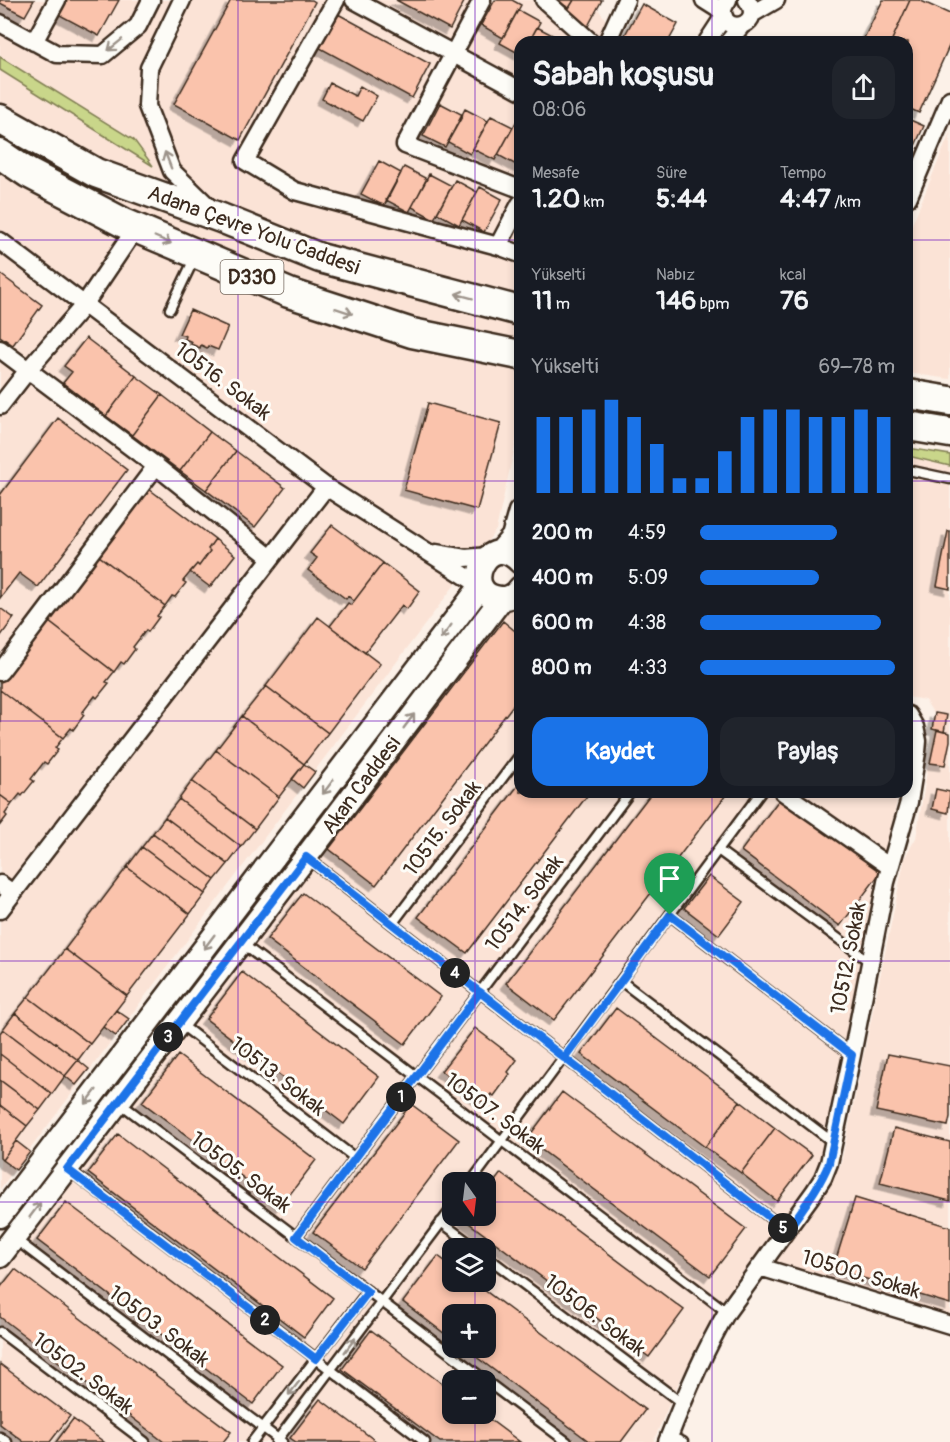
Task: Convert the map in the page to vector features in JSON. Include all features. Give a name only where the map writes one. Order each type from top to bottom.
[{"type":"highway","points":[[0,98],[105,160],[162,197]]},
{"type":"highway","name":"Adana Çevre Yolu Caddesi","points":[[0,119],[96,173],[220,218],[320,258],[514,309]]},
{"type":"highway","name":"Adana Çevre Yolu Caddesi","points":[[0,154],[28,173],[130,226],[289,293],[412,333],[514,354]]},
{"type":"highway","points":[[0,177],[34,198],[130,226]]},
{"type":"highway","points":[[913,395],[950,401]]},
{"type":"highway","points":[[913,427],[950,433]]},
{"type":"street","points":[[34,42],[57,0]]},
{"type":"street","points":[[0,23],[57,54],[103,55],[138,26],[151,0]]},
{"type":"street","points":[[182,0],[149,68],[147,106],[172,171],[220,218]]},
{"type":"street","points":[[336,0],[245,161],[294,191],[514,252]]},
{"type":"street","points":[[354,0],[514,87]]},
{"type":"street","points":[[482,0],[405,145],[514,187]]},
{"type":"street","points":[[544,0],[584,36]]},
{"type":"street","points":[[610,36],[626,0]]},
{"type":"street","points":[[704,0],[725,9]]},
{"type":"street","points":[[725,9],[729,23],[733,25],[747,13],[776,0]]},
{"type":"street","points":[[710,36],[725,9]]},
{"type":"street","points":[[732,36],[747,13]]},
{"type":"street","points":[[913,186],[950,99]]},
{"type":"street","points":[[498,246],[514,215]]},
{"type":"street","points":[[0,406],[84,305],[130,226]]},
{"type":"street","name":"10516. Sokak","points":[[0,241],[326,487],[482,586]]},
{"type":"street","points":[[0,349],[156,466],[271,558]]},
{"type":"street","points":[[0,672],[156,466]]},
{"type":"street","points":[[0,910],[7,888],[326,487]]},
{"type":"street","points":[[503,557],[514,533]]},
{"type":"street","points":[[424,550],[465,558],[503,557]]},
{"type":"street","points":[[503,557],[483,561],[479,579],[482,586],[492,596],[512,597]]},
{"type":"street","name":"Akan Caddesi","points":[[0,1216],[482,586]]},
{"type":"street","name":"Akan Caddesi","points":[[0,1256],[306,857],[512,597]]},
{"type":"street","name":"10512. Sokak","points":[[913,724],[918,741],[913,774]]},
{"type":"street","points":[[792,798],[890,867]]},
{"type":"street","name":"10512. Sokak","points":[[673,1440],[683,1404],[708,1346],[728,1312],[823,1178],[829,1163],[890,867],[905,819],[909,798]]},
{"type":"street","name":"10500. Sokak","points":[[760,1267],[950,1325]]},
{"type":"lane","points":[[170,309],[197,254]]},
{"type":"lane","points":[[913,471],[950,479]]},
{"type":"lane","name":"10515. Sokak","points":[[392,924],[514,763]]},
{"type":"lane","name":"10514. Sokak","points":[[296,1237],[626,798]]},
{"type":"lane","points":[[479,1172],[757,798]]},
{"type":"lane","points":[[718,850],[870,962]]},
{"type":"lane","points":[[306,857],[787,1231]]},
{"type":"lane","points":[[670,915],[852,1055]]},
{"type":"lane","name":"10507. Sokak","points":[[240,942],[728,1312]]},
{"type":"lane","points":[[621,981],[834,1143]]},
{"type":"lane","name":"10513. Sokak","points":[[178,1023],[355,1158]]},
{"type":"lane","name":"10505. Sokak","points":[[118,1102],[473,1370]]},
{"type":"lane","points":[[67,1169],[425,1442]]},
{"type":"lane","points":[[279,1441],[441,1222],[463,1238]]},
{"type":"lane","name":"10503. Sokak","points":[[14,1238],[279,1441]]},
{"type":"lane","name":"10506. Sokak","points":[[496,1264],[683,1404]]},
{"type":"lane","points":[[252,1442],[368,1292]]},
{"type":"lane","name":"10502. Sokak","points":[[0,1332],[144,1442]]},
{"type":"lane","name":"10505. Sokak","points":[[496,1388],[567,1442]]},
{"type":"lane","points":[[0,1437],[7,1442]]},
{"type":"shaded area","points":[[0,0],[592,0],[617,36],[514,36],[514,450],[496,530],[0,1189]]},
{"type":"shaded area","points":[[950,133],[950,379],[913,374],[913,222]]},
{"type":"shaded area","points":[[913,457],[950,466],[950,1317],[773,1264],[841,1164],[905,857],[916,838],[936,717],[925,700],[913,698]]},
{"type":"shaded area","points":[[514,607],[514,798],[898,798],[825,1159],[731,1292],[678,1384],[653,1442],[0,1442],[0,1269],[502,608]]},
{"type":"green space","points":[[0,57],[134,140],[153,166],[0,70]]},
{"type":"green space","points":[[913,449],[950,455],[950,466],[913,457]]},
{"type":"building","points":[[0,0],[34,0],[25,16],[0,3]]},
{"type":"building","points":[[63,0],[119,0],[99,36],[56,13]]},
{"type":"building","points":[[231,0],[312,0],[315,2],[240,140],[174,104]]},
{"type":"building","points":[[396,0],[465,0],[450,29]]},
{"type":"building","points":[[495,0],[512,0],[521,5],[503,38],[481,25]]},
{"type":"building","points":[[554,0],[574,0],[569,8]]},
{"type":"building","points":[[574,0],[602,0],[588,26],[566,13]]},
{"type":"building","points":[[883,0],[910,0],[894,36],[865,36]]},
{"type":"building","points":[[910,0],[919,0],[950,14],[950,44],[919,113],[913,110],[913,36],[894,36]]},
{"type":"building","points":[[642,4],[678,24],[671,36],[624,36]]},
{"type":"building","points":[[518,10],[540,22],[532,36],[514,36],[514,51],[500,43]]},
{"type":"building","points":[[338,14],[430,64],[412,98],[320,48]]},
{"type":"building","points":[[537,27],[554,36],[532,36]]},
{"type":"building","points":[[330,83],[355,96],[360,86],[377,96],[363,121],[322,99]]},
{"type":"building","points":[[440,103],[463,115],[445,147],[423,136]]},
{"type":"building","points":[[465,109],[488,121],[470,154],[448,142]]},
{"type":"building","points":[[491,116],[513,127],[495,160],[473,149]]},
{"type":"building","points":[[913,121],[924,126],[913,150]]},
{"type":"building","points":[[514,126],[514,164],[498,155]]},
{"type":"building","points":[[379,161],[401,173],[384,206],[361,194]]},
{"type":"building","points":[[404,167],[427,179],[409,212],[386,200]]},
{"type":"building","points":[[429,174],[452,186],[434,219],[412,207]]},
{"type":"building","points":[[455,180],[477,192],[459,225],[437,213]]},
{"type":"building","points":[[480,187],[502,199],[484,232],[462,220]]},
{"type":"building","points":[[0,274],[42,305],[13,345],[0,336]]},
{"type":"building","points":[[190,310],[228,327],[218,350],[201,345],[200,348],[185,339],[186,336],[179,334]]},
{"type":"building","points":[[86,338],[136,376],[106,416],[63,383],[72,372],[64,366]]},
{"type":"building","points":[[136,376],[162,395],[132,435],[106,416]]},
{"type":"building","points":[[162,395],[210,432],[180,471],[132,435]]},
{"type":"building","points":[[428,403],[501,423],[477,510],[404,490]]},
{"type":"building","points":[[58,418],[127,470],[38,587],[19,573],[0,598],[0,495]]},
{"type":"building","points":[[210,432],[236,451],[206,490],[180,471]]},
{"type":"building","points":[[236,451],[285,488],[255,527],[206,490]]},
{"type":"building","points":[[145,486],[215,539],[208,549],[210,551],[199,566],[197,564],[183,581],[186,583],[165,606],[94,552]]},
{"type":"building","points":[[332,525],[383,563],[354,601],[348,596],[346,599],[308,570],[317,558],[310,553]]},
{"type":"building","points":[[948,531],[950,531],[950,589],[937,586]]},
{"type":"building","points":[[215,539],[235,555],[210,587],[190,572],[197,564],[199,566],[210,551],[208,549]]},
{"type":"building","points":[[94,552],[165,606],[148,632],[146,630],[133,647],[135,649],[124,664],[121,662],[114,672],[44,618]]},
{"type":"building","points":[[383,563],[420,591],[407,609],[402,605],[365,653],[330,626],[348,603],[351,605]]},
{"type":"building","points":[[0,608],[14,618],[0,637]]},
{"type":"building","points":[[318,617],[380,664],[328,733],[266,686]]},
{"type":"building","points":[[44,618],[114,672],[106,682],[109,683],[82,713],[84,715],[73,730],[71,728],[63,738],[0,690],[0,675]]},
{"type":"building","points":[[503,621],[514,630],[514,704],[376,885],[329,849]]},
{"type":"building","points":[[266,686],[328,733],[304,764],[242,716]]},
{"type":"building","points":[[0,690],[63,738],[55,748],[58,750],[47,764],[44,762],[31,779],[34,781],[12,804],[0,795]]},
{"type":"building","points":[[935,713],[947,715],[944,732],[932,729]]},
{"type":"building","points":[[242,716],[304,764],[279,797],[216,750]]},
{"type":"building","points":[[937,730],[950,733],[945,765],[930,763]]},
{"type":"building","points":[[216,750],[279,797],[255,829],[192,781]]},
{"type":"building","points":[[304,764],[315,772],[303,788],[292,779]]},
{"type":"building","points":[[192,781],[255,829],[241,847],[179,799]]},
{"type":"building","points":[[936,789],[950,792],[948,813],[932,809]]},
{"type":"building","points":[[514,791],[514,798],[585,798],[467,953],[418,917]]},
{"type":"building","points":[[0,795],[12,804],[0,825]]},
{"type":"building","points":[[647,798],[724,798],[554,1020],[506,983]]},
{"type":"building","points":[[782,798],[881,872],[840,926],[741,851]]},
{"type":"building","points":[[179,799],[241,847],[228,864],[165,817]]},
{"type":"building","points":[[165,817],[228,864],[215,880],[153,833]]},
{"type":"building","points":[[153,833],[215,880],[205,894],[142,847]]},
{"type":"building","points":[[142,847],[205,894],[190,914],[127,867]]},
{"type":"building","points":[[127,867],[190,914],[127,996],[65,949]]},
{"type":"building","points":[[709,876],[744,902],[719,935],[684,908]]},
{"type":"building","points":[[303,893],[441,997],[405,1044],[267,939]]},
{"type":"building","points":[[65,949],[127,996],[90,1044],[28,997]]},
{"type":"building","points":[[242,972],[379,1077],[344,1124],[206,1019]]},
{"type":"building","points":[[28,997],[90,1044],[78,1060],[15,1013]]},
{"type":"building","points":[[616,1008],[740,1101],[705,1147],[581,1054]]},
{"type":"building","points":[[116,1010],[129,1019],[116,1036],[103,1027]]},
{"type":"building","points":[[15,1013],[78,1060],[65,1076],[3,1029]]},
{"type":"building","points":[[475,1028],[517,1060],[494,1096],[491,1094],[484,1103],[441,1071]]},
{"type":"building","points":[[3,1029],[65,1076],[52,1094],[0,1054],[0,1033]]},
{"type":"building","points":[[0,1054],[52,1094],[40,1110],[0,1080]]},
{"type":"building","points":[[888,1054],[950,1066],[948,1126],[876,1111]]},
{"type":"building","points":[[178,1055],[316,1160],[281,1206],[142,1102]]},
{"type":"building","points":[[78,1060],[89,1069],[76,1085],[65,1076]]},
{"type":"building","points":[[0,1080],[40,1110],[27,1126],[0,1105]]},
{"type":"building","points":[[562,1092],[746,1229],[710,1276],[527,1139]]},
{"type":"building","points":[[740,1101],[775,1128],[741,1173],[705,1147]]},
{"type":"building","points":[[411,1104],[459,1140],[362,1268],[313,1232]]},
{"type":"building","points":[[0,1105],[27,1126],[2,1160],[0,1158]]},
{"type":"building","points":[[775,1128],[812,1155],[777,1201],[741,1173]]},
{"type":"building","points":[[894,1128],[950,1142],[950,1201],[880,1183]]},
{"type":"building","points":[[118,1134],[333,1298],[304,1337],[88,1173]]},
{"type":"building","points":[[16,1141],[30,1152],[16,1170],[2,1160]]},
{"type":"building","points":[[501,1173],[684,1310],[649,1357],[496,1243],[496,1238],[489,1238],[473,1226],[496,1226],[496,1180]]},
{"type":"building","points":[[855,1198],[950,1227],[950,1304],[833,1269]]},
{"type":"building","points":[[66,1202],[282,1365],[253,1404],[37,1240]]},
{"type":"building","points":[[438,1256],[442,1259],[442,1292],[487,1292],[645,1410],[621,1442],[590,1442],[478,1358],[496,1358],[496,1304],[442,1304],[442,1332],[403,1302]]},
{"type":"building","points":[[15,1269],[231,1432],[223,1442],[164,1442],[0,1317],[0,1288]]},
{"type":"building","points":[[371,1330],[442,1384],[442,1424],[496,1424],[520,1442],[440,1442],[342,1369]]},
{"type":"building","points":[[0,1364],[70,1416],[50,1442],[24,1442],[0,1424]]},
{"type":"building","points":[[320,1399],[377,1442],[296,1442],[290,1438]]},
{"type":"building","points":[[73,1419],[104,1442],[56,1442]]},
{"type":"route","points":[[670,915],[564,1058],[480,992],[296,1237],[368,1292],[316,1359],[67,1169],[306,857],[480,992],[522,1025],[564,1058],[787,1231],[823,1178],[829,1163],[852,1055],[670,915]]}]
